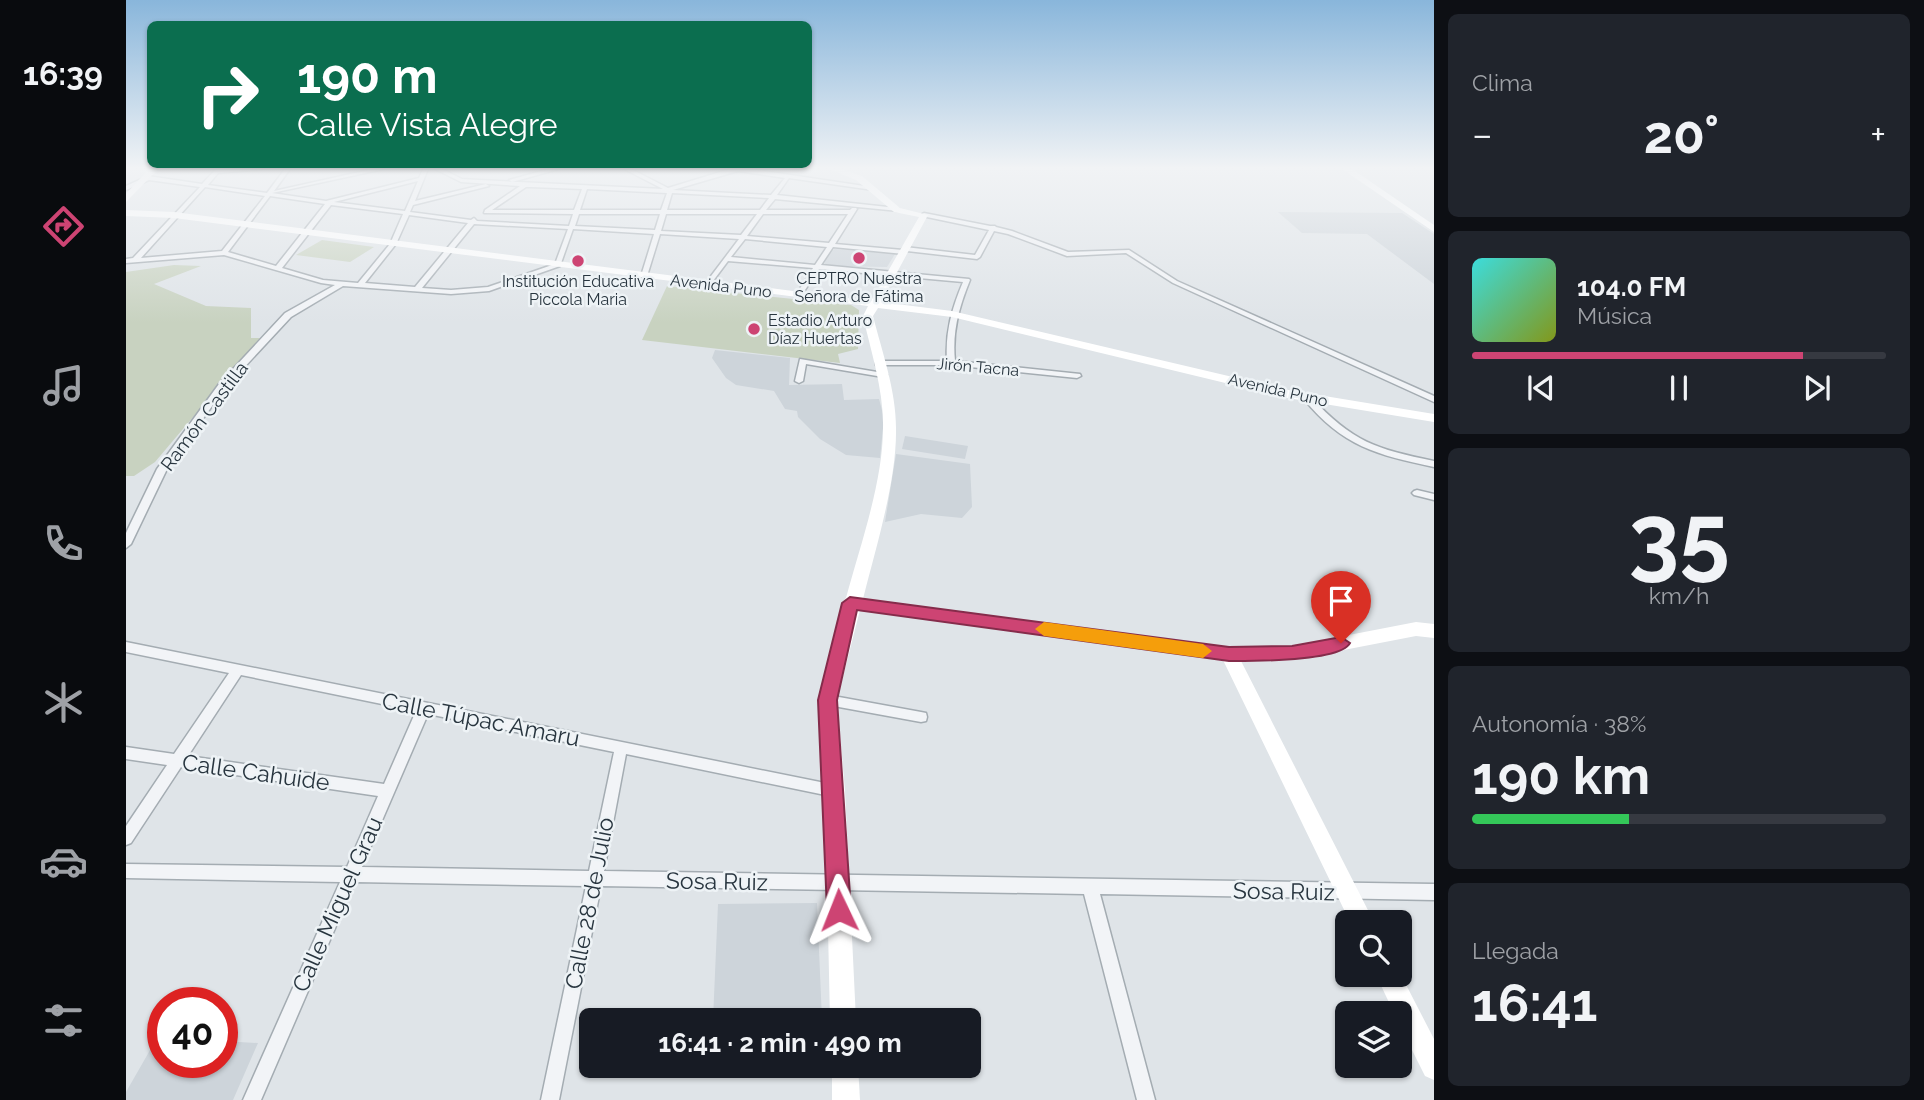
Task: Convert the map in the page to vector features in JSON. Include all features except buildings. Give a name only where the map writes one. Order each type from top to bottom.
[{"type":"street","points":[[136,259],[169,220]]},
{"type":"street","name":"Avenida Puno","points":[[213,220],[952,314],[1308,399],[1434,418]]},
{"type":"street","points":[[224,253],[250,220]]},
{"type":"street","points":[[278,268],[315,220]]},
{"type":"street","points":[[359,286],[393,244],[404,220]]},
{"type":"street","points":[[458,220],[743,237],[977,257],[993,227]]},
{"type":"street","points":[[416,290],[474,220]]},
{"type":"street","points":[[126,261],[224,253],[340,285],[451,292],[489,289],[558,265],[574,220]]},
{"type":"street","points":[[644,276],[661,220]]},
{"type":"street","points":[[708,284],[755,220]]},
{"type":"street","points":[[800,295],[846,220]]},
{"type":"street","points":[[843,1008],[835,791],[828,700],[850,603],[881,496],[890,419],[868,316],[920,220]]},
{"type":"street","points":[[954,220],[993,227],[1067,254],[1127,251],[1175,282],[1434,399]]},
{"type":"street","points":[[727,259],[967,280],[952,314],[948,338],[951,363]]},
{"type":"street","name":"Ramón Castilla","points":[[126,544],[162,469],[222,386],[288,315],[340,285]]},
{"type":"street","name":"Jirón Tacna","points":[[799,381],[803,361],[850,368],[881,369],[951,363],[1077,376]]},
{"type":"street","points":[[850,368],[850,381]]},
{"type":"street","points":[[1308,399],[1334,429],[1354,441],[1383,453],[1434,464]]},
{"type":"street","points":[[1417,492],[1434,497]]},
{"type":"street","points":[[850,603],[1229,654],[1292,653],[1416,629],[1434,631]]},
{"type":"street","name":"Calle Túpac Amaru","points":[[126,647],[835,791]]},
{"type":"street","points":[[1229,654],[1356,910]]},
{"type":"street","points":[[126,838],[238,670]]},
{"type":"street","points":[[828,700],[921,717]]},
{"type":"street","name":"Calle Miguel Grau","points":[[251,1100],[424,708]]},
{"type":"street","name":"Calle 28 de Julio","points":[[550,1100],[621,748]]},
{"type":"street","name":"Calle Cahuide","points":[[126,753],[387,791]]},
{"type":"street","name":"Sosa Ruiz","points":[[126,871],[1434,892]]},
{"type":"street","points":[[1090,887],[1146,1100]]},
{"type":"street","points":[[1394,987],[1434,1067]]},
{"type":"street","points":[[845,1078],[846,1100]]},
{"type":"shaded area","points":[[1288,220],[1413,220],[1434,234],[1434,284],[1367,234],[1302,233]]},
{"type":"shaded area","name":"CEPTRO Nuestra Señora de Fátima","points":[[835,249],[895,254],[887,267],[827,266],[824,262],[830,251]]},
{"type":"shaded area","points":[[715,350],[790,358],[789,385],[842,384],[844,400],[879,399],[884,418],[880,458],[846,455],[820,439],[798,417],[797,411],[785,409],[774,391],[736,385],[726,378],[712,358]]},
{"type":"shaded area","points":[[905,436],[968,446],[965,459],[902,449]]},
{"type":"shaded area","points":[[896,454],[970,464],[972,507],[962,518],[921,514],[885,522]]},
{"type":"shaded area","points":[[817,903],[821,1008],[714,1008],[718,904]]},
{"type":"shaded area","points":[[238,1042],[258,1043],[233,1100],[126,1100],[126,1092],[147,1055],[147,1078],[238,1078]]},
{"type":"green space","points":[[322,240],[374,247],[350,262],[296,255]]},
{"type":"green space","points":[[174,265],[201,266],[154,284],[206,306],[251,308],[251,338],[260,338],[155,462],[134,476],[126,476],[126,272]]},
{"type":"green space","name":"Estadio Arturo Díaz Huertas","points":[[667,286],[851,305],[859,310],[858,349],[838,354],[840,363],[642,340]]},
{"type":"slow traffic","points":[[1044,629],[1203,651]]},
{"type":"place","name":"CEPTRO Nuestra Señora de Fátima","points":[[859,258]]},
{"type":"place","name":"Institución Educativa Piccola Maria","points":[[578,261]]},
{"type":"place","name":"Estadio Arturo Díaz Huertas","points":[[754,329]]},
{"type":"route","points":[[839,910],[835,791],[828,700],[850,603],[1229,654],[1292,653],[1341,643]]}]
